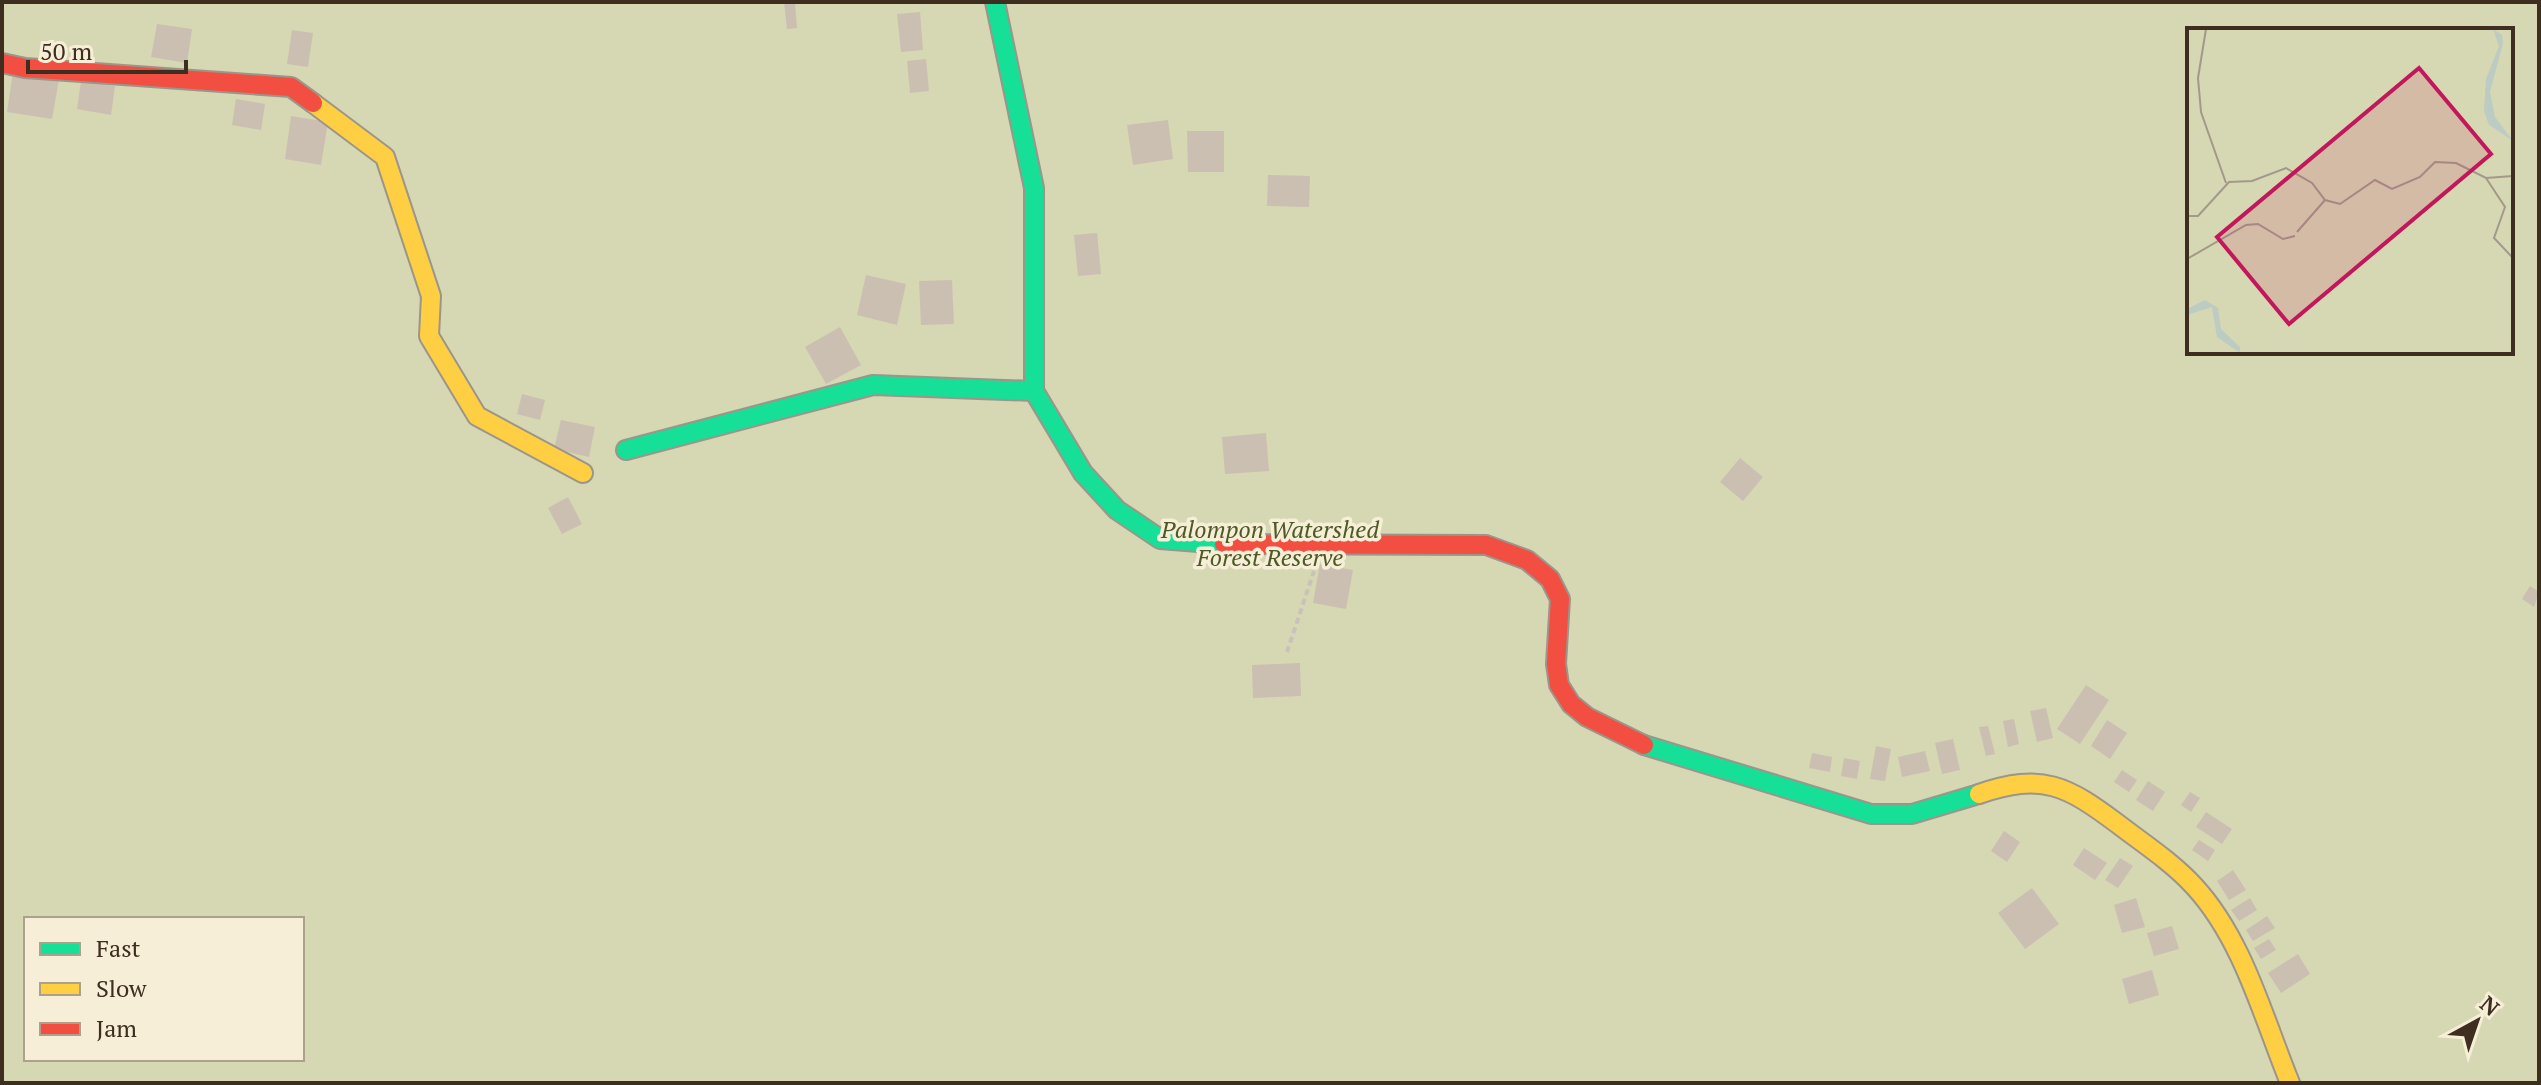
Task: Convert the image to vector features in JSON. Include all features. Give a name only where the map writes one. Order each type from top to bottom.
[{"type":"main road","points":[[995,2],[1034,188],[1034,391],[1083,473],[1117,510],[1160,539],[1193,544],[1324,542],[1486,545],[1521,555],[1543,569],[1556,584],[1562,616],[1557,679],[1568,701],[1591,721],[1632,741],[1890,818],[1912,816],[2018,782],[2054,784],[2081,795],[2182,874],[2203,896],[2224,928],[2290,1083]]},
{"type":"main road","points":[[2,63],[25,68],[291,87],[385,157],[431,296],[429,336],[477,416],[583,473]]},
{"type":"main road","points":[[626,450],[873,385],[1034,391]]},
{"type":"path","points":[[1287,652],[1324,542]]},
{"type":"green space","name":"Palompon Watershed Forest Reserve","points":[[2,2],[2539,2],[2539,1083],[2,1083]]},
{"type":"building","points":[[784,2],[795,2],[797,28],[787,29]]},
{"type":"building","points":[[920,12],[923,50],[901,52],[897,14]]},
{"type":"building","points":[[157,24],[192,29],[187,63],[151,57]]},
{"type":"building","points":[[292,30],[313,33],[308,67],[287,64]]},
{"type":"building","points":[[926,59],[929,91],[910,93],[907,61]]},
{"type":"building","points":[[13,72],[59,79],[52,119],[7,112]]},
{"type":"building","points":[[81,81],[115,86],[111,115],[77,109]]},
{"type":"building","points":[[236,99],[265,104],[261,130],[232,125]]},
{"type":"building","points":[[291,116],[328,122],[321,165],[285,159]]},
{"type":"building","points":[[1168,120],[1173,159],[1133,165],[1127,125]]},
{"type":"building","points":[[1187,131],[1224,131],[1224,172],[1188,172]]},
{"type":"building","points":[[1268,175],[1310,176],[1309,207],[1267,206]]},
{"type":"building","points":[[1097,233],[1101,274],[1078,276],[1074,235]]},
{"type":"building","points":[[866,275],[906,284],[897,325],[857,315]]},
{"type":"building","points":[[952,280],[954,324],[921,325],[919,281]]},
{"type":"building","points":[[840,327],[861,365],[826,384],[805,347]]},
{"type":"building","points":[[522,394],[545,400],[540,420],[517,414]]},
{"type":"building","points":[[561,420],[595,427],[589,457],[554,449]]},
{"type":"building","points":[[1266,433],[1269,471],[1225,474],[1222,437]]},
{"type":"building","points":[[1740,458],[1763,477],[1743,501],[1720,482]]},
{"type":"building","points":[[568,497],[582,524],[562,534],[548,508]]},
{"type":"building","points":[[1320,564],[1353,570],[1346,609],[1313,603]]},
{"type":"building","points":[[2530,586],[2539,592],[2534,607],[2522,599]]},
{"type":"building","points":[[1300,663],[1301,696],[1253,698],[1252,665]]},
{"type":"building","points":[[2086,685],[2109,700],[2080,744],[2057,729]]},
{"type":"building","points":[[2046,708],[2053,738],[2037,742],[2030,711]]},
{"type":"building","points":[[2014,719],[2019,744],[2008,747],[2003,721]]},
{"type":"building","points":[[2107,720],[2127,733],[2110,759],[2091,746]]},
{"type":"building","points":[[1988,726],[1995,754],[1986,756],[1979,727]]},
{"type":"building","points":[[1953,739],[1960,770],[1942,774],[1935,743]]},
{"type":"building","points":[[1876,746],[1891,749],[1885,781],[1870,779]]},
{"type":"building","points":[[1925,751],[1930,771],[1902,777],[1898,757]]},
{"type":"building","points":[[1812,753],[1832,757],[1830,772],[1809,768]]},
{"type":"building","points":[[1844,758],[1860,761],[1857,779],[1841,776]]},
{"type":"building","points":[[2122,770],[2137,780],[2129,792],[2114,782]]},
{"type":"building","points":[[2148,781],[2165,792],[2153,811],[2136,800]]},
{"type":"building","points":[[2190,792],[2200,798],[2191,812],[2181,805]]},
{"type":"building","points":[[2206,812],[2232,829],[2222,844],[2196,827]]},
{"type":"building","points":[[2004,831],[2020,842],[2007,862],[1991,851]]},
{"type":"building","points":[[2199,840],[2215,850],[2208,861],[2192,850]]},
{"type":"building","points":[[2084,848],[2107,863],[2095,880],[2073,865]]},
{"type":"building","points":[[2120,858],[2133,866],[2118,888],[2105,880]]},
{"type":"building","points":[[2233,870],[2246,890],[2229,900],[2217,881]]},
{"type":"building","points":[[2032,888],[2059,924],[2025,949],[1998,913]]},
{"type":"building","points":[[2136,898],[2145,927],[2122,933],[2114,905]]},
{"type":"building","points":[[2250,898],[2257,910],[2239,921],[2231,910]]},
{"type":"building","points":[[2267,916],[2275,928],[2253,941],[2246,930]]},
{"type":"building","points":[[2172,926],[2179,949],[2154,956],[2147,933]]},
{"type":"building","points":[[2269,939],[2276,950],[2261,959],[2254,948]]},
{"type":"building","points":[[2298,954],[2310,974],[2281,993],[2268,973]]},
{"type":"building","points":[[2152,970],[2159,995],[2129,1004],[2122,979]]},
{"type":"traffic: fast","points":[[995,2],[1034,188],[1034,391],[1083,473],[1117,510],[1160,539],[1224,544]]},
{"type":"traffic: fast","points":[[626,450],[873,385],[1034,391]]},
{"type":"traffic: fast","points":[[1644,745],[1871,814],[1912,814],[1979,794]]},
{"type":"traffic: slow","points":[[313,103],[385,157],[431,296],[429,336],[477,416],[583,473]]},
{"type":"traffic: slow","points":[[1979,794],[2021,784],[2053,786],[2068,792],[2118,824],[2185,877],[2211,907],[2239,954],[2290,1083]]},
{"type":"traffic: jam","points":[[2,63],[25,68],[291,87],[313,103]]},
{"type":"traffic: jam","points":[[1224,544],[1486,545],[1527,560],[1550,579],[1560,599],[1556,664],[1559,685],[1571,704],[1587,717],[1644,745]]}]
